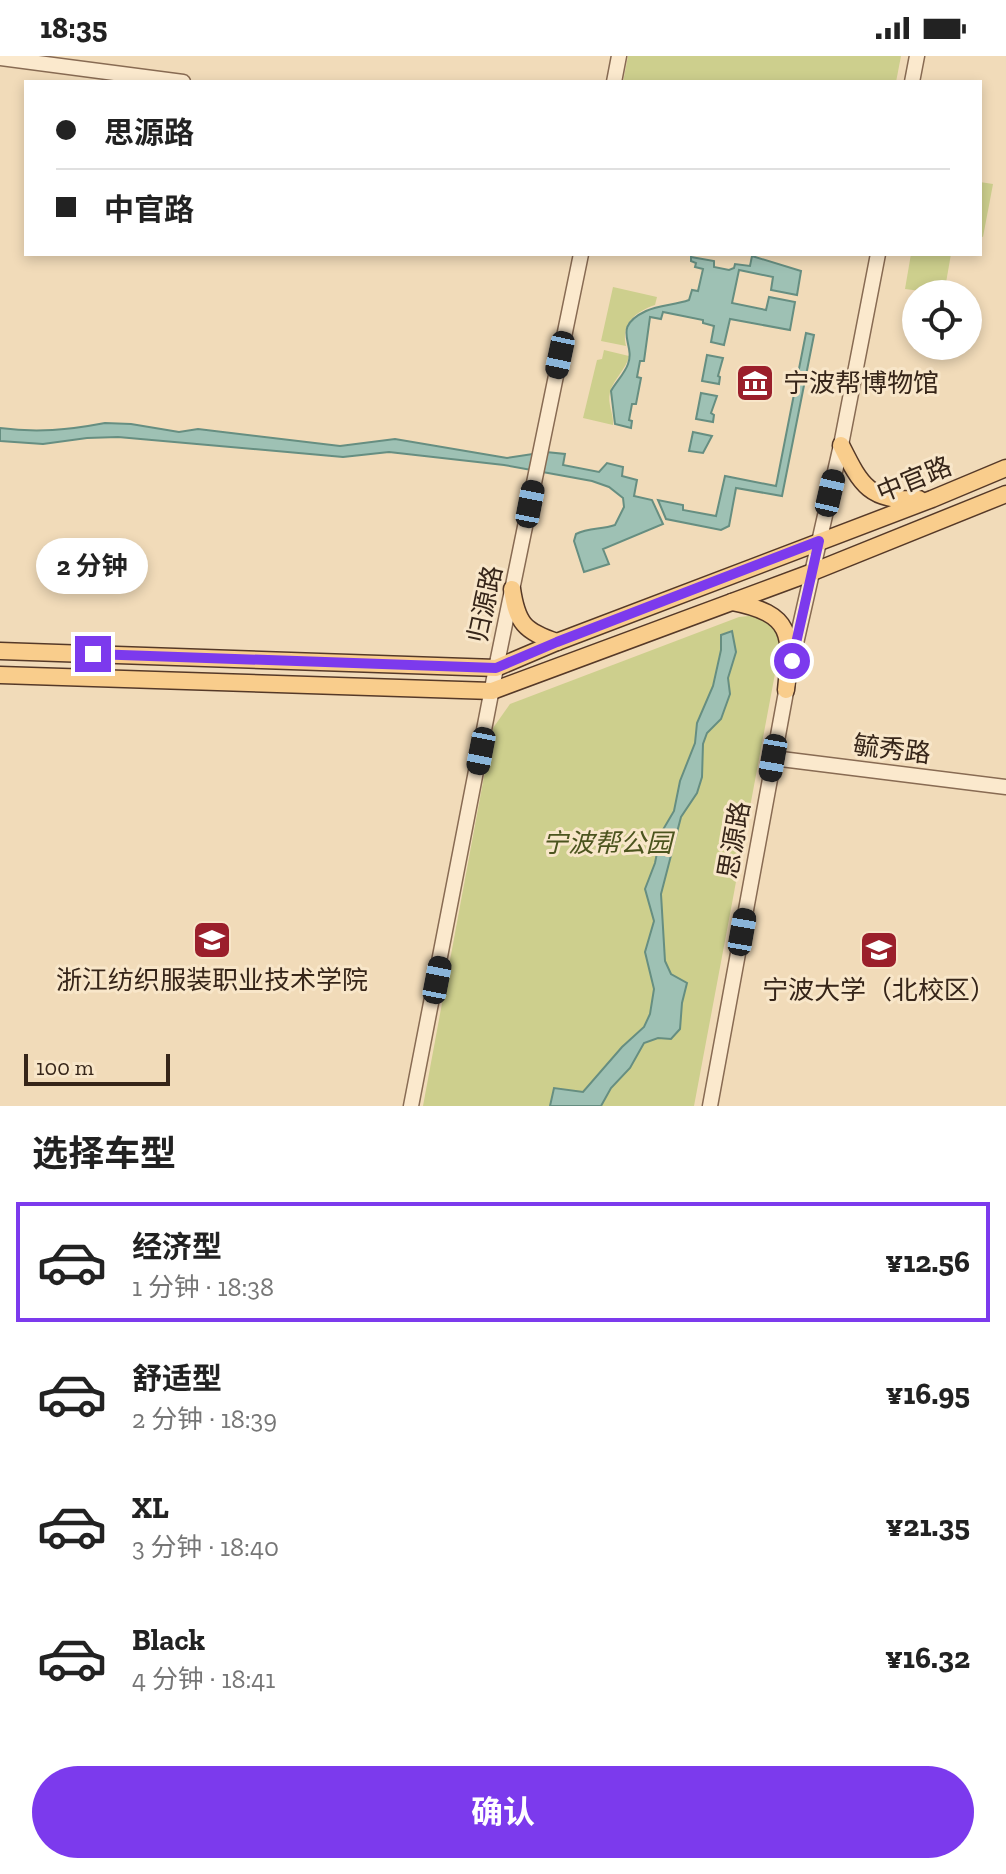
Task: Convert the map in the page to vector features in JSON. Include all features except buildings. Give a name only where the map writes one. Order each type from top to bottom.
[{"type":"main road","points":[[841,445],[859,482],[881,496],[907,500],[932,499]]},
{"type":"main road","name":"中官路","points":[[0,651],[496,668],[1006,468]]},
{"type":"main road","name":"中官路","points":[[0,675],[492,691],[810,573],[1006,494]]},
{"type":"main road","points":[[512,589],[515,612],[523,625],[536,635],[557,642]]},
{"type":"main road","points":[[731,602],[766,610],[784,627],[790,656],[786,690]]},
{"type":"street","points":[[614,80],[619,56]]},
{"type":"street","points":[[912,80],[917,56]]},
{"type":"street","points":[[0,58],[168,80]]},
{"type":"street","name":"归源路","points":[[411,1106],[581,256]]},
{"type":"street","name":"思源路","points":[[710,1106],[786,690],[841,445],[878,256]]},
{"type":"street","name":"毓秀路","points":[[773,758],[1006,787]]},
{"type":"green space","points":[[628,56],[901,56],[896,80],[623,80]]},
{"type":"green space","points":[[982,182],[993,184],[982,237]]},
{"type":"green space","points":[[911,256],[951,256],[946,280],[907,280]]},
{"type":"green space","points":[[613,287],[657,297],[655,305],[631,320],[626,331],[626,346],[601,341]]},
{"type":"green space","points":[[604,350],[629,356],[610,392],[613,425],[583,418],[597,360],[602,359]]},
{"type":"green space","name":"宁波帮公园","points":[[758,615],[774,623],[780,647],[694,1106],[423,1106],[493,728],[510,704],[739,617]]},
{"type":"shaded area","points":[[752,256],[801,271],[797,295],[771,290],[773,277],[739,270],[732,303],[766,310],[769,297],[795,302],[790,330],[730,319],[724,345],[711,342],[714,326],[703,323],[703,320],[663,312],[661,319],[650,317],[644,361],[640,361],[637,377],[641,378],[636,404],[632,404],[629,420],[632,421],[631,428],[615,424],[611,391],[628,364],[630,356],[626,336],[629,324],[635,317],[651,309],[689,300],[692,290],[698,291],[703,269],[695,267],[696,263],[691,261],[691,257],[714,261],[714,267],[729,270],[735,264],[750,266]]},
{"type":"shaded area","points":[[806,333],[814,335],[782,496],[736,488],[729,526],[721,530],[666,519],[658,500],[683,505],[683,510],[716,516],[725,476],[776,486]]},
{"type":"shaded area","points":[[707,355],[723,358],[719,384],[702,381]]},
{"type":"shaded area","points":[[701,393],[717,396],[711,413],[714,415],[713,422],[696,419]]},
{"type":"shaded area","points":[[105,423],[179,432],[198,429],[340,446],[395,439],[507,458],[546,452],[565,454],[563,465],[599,472],[607,463],[623,467],[622,476],[637,480],[634,496],[652,500],[663,524],[603,549],[609,564],[584,572],[574,541],[576,534],[615,525],[624,507],[623,498],[609,487],[592,481],[504,465],[389,452],[343,457],[118,437],[43,444],[0,441],[0,428],[52,430]]},
{"type":"shaded area","points":[[693,432],[712,436],[703,453],[689,451]]},
{"type":"shaded area","points":[[732,631],[736,652],[728,678],[730,694],[721,719],[707,733],[703,744],[702,777],[697,793],[681,817],[661,894],[665,961],[671,974],[687,983],[680,1029],[671,1039],[658,1038],[644,1043],[630,1068],[611,1088],[601,1106],[550,1106],[554,1088],[583,1092],[644,1027],[650,1014],[654,989],[645,952],[654,921],[645,889],[655,863],[661,833],[674,811],[680,781],[695,743],[697,723],[713,686],[721,635]]},
{"type":"place","name":"宁波帮博物馆","points":[[755,383]]},
{"type":"place","name":"浙江纺织服装职业技术学院","points":[[212,940]]},
{"type":"place","name":"宁波大学（北校区）","points":[[879,950]]},
{"type":"route","points":[[93,654],[496,668],[819,541],[792,661]]}]
